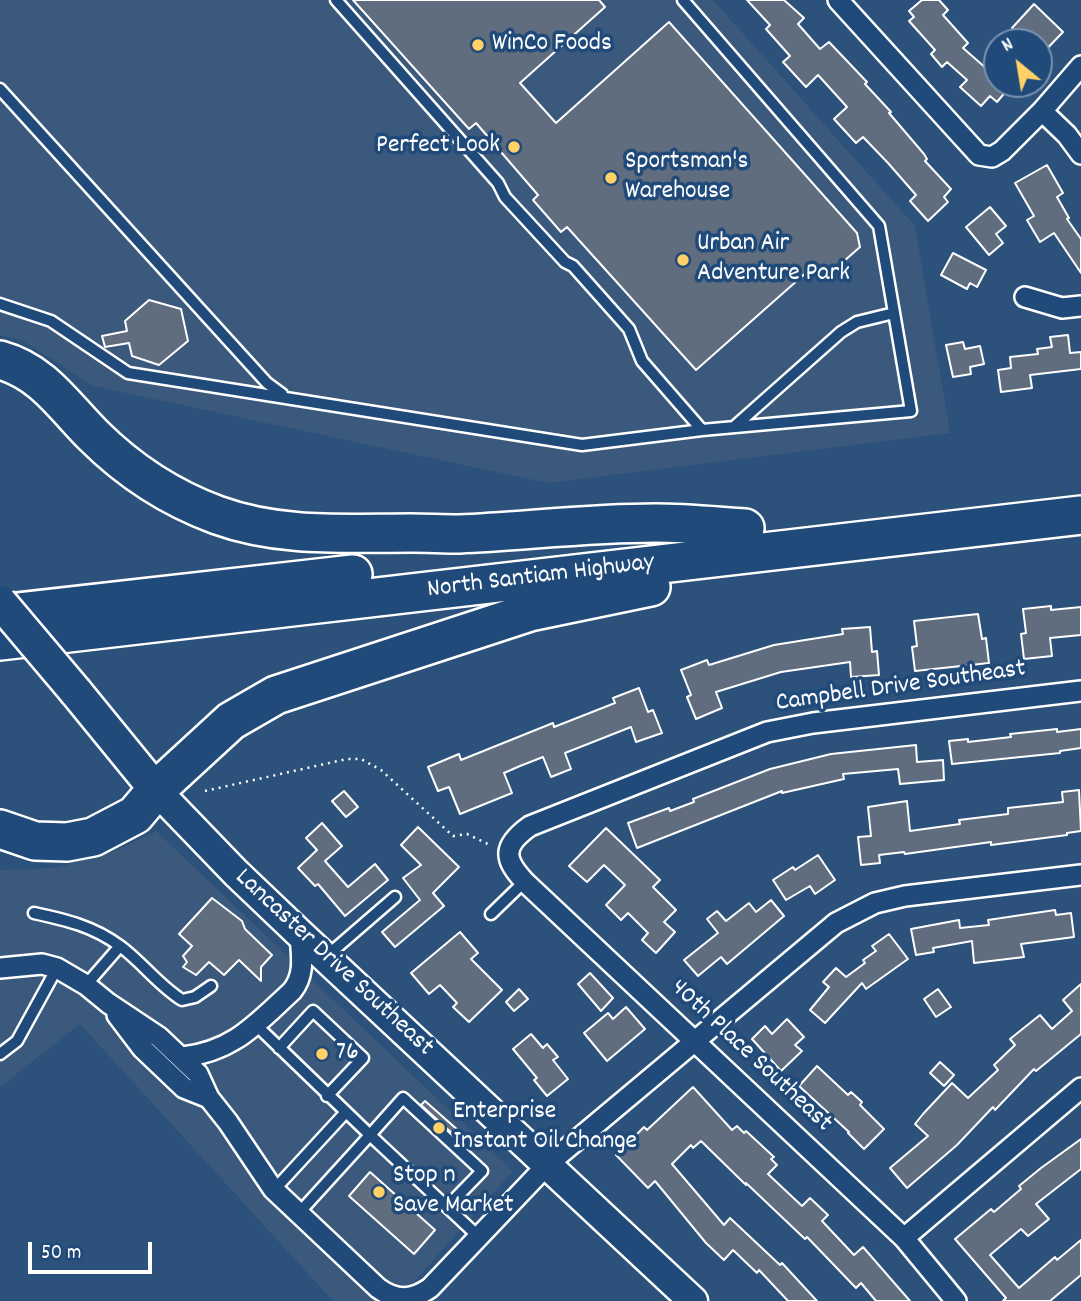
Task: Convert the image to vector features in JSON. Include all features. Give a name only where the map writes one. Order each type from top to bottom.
[{"type":"highway","points":[[0,360],[23,368],[41,379],[93,435],[139,474],[177,498],[218,515],[263,527],[310,533],[355,534],[457,534],[656,523],[745,528]]},
{"type":"highway","name":"North Santiam Highway","points":[[0,614],[1081,489]]},
{"type":"highway","name":"North Santiam Highway","points":[[0,641],[1081,515]]},
{"type":"highway","points":[[0,829],[35,841],[67,842],[93,837],[135,815],[156,790],[231,721],[276,695],[530,612],[884,537]]},
{"type":"main road","name":"Lancaster Drive Southeast","points":[[0,601],[156,790],[236,873],[693,1301]]},
{"type":"street","points":[[838,0],[979,155],[992,157],[1002,151],[1081,66]]},
{"type":"street","points":[[1042,111],[1067,135],[1081,154]]},
{"type":"street","points":[[1025,297],[1062,308],[1081,306]]},
{"type":"street","name":"Campbell Drive Southeast","points":[[508,853],[512,842],[530,826],[767,732],[813,723],[1081,691]]},
{"type":"street","name":"40th Place Southeast","points":[[508,853],[509,862],[525,881],[904,1238],[956,1301]]},
{"type":"street","points":[[0,968],[42,964],[57,968],[86,985],[159,1037],[198,1073],[209,1098],[274,1189],[298,1214],[378,1288],[395,1299],[414,1298],[422,1294],[479,1237],[547,1165],[836,923],[874,903],[905,896],[1081,875]]},
{"type":"street","points":[[183,1057],[206,1054],[242,1035],[298,984],[302,971],[300,934]]},
{"type":"street","points":[[108,1003],[142,1048],[184,1088],[209,1098]]},
{"type":"street","points":[[904,1238],[1081,1088]]},
{"type":"lane","points":[[336,0],[498,183],[505,197],[565,262],[573,266],[629,329],[642,361],[702,430]]},
{"type":"lane","points":[[0,304],[51,321],[128,373],[582,445],[702,430],[911,411],[879,226],[683,0]]},
{"type":"lane","points":[[0,89],[267,383],[284,396]]},
{"type":"lane","points":[[735,427],[841,332],[857,322],[894,313]]},
{"type":"lane","points":[[491,914],[525,881]]},
{"type":"lane","points":[[325,958],[396,897]]},
{"type":"lane","points":[[34,913],[79,923],[120,946],[168,991],[182,1000],[195,997],[211,986]]},
{"type":"lane","points":[[86,985],[120,946]]},
{"type":"lane","points":[[0,1054],[17,1041],[57,968]]},
{"type":"lane","points":[[279,1048],[313,1011],[363,1058],[327,1096]]},
{"type":"lane","points":[[256,1025],[327,1096],[479,1237]]},
{"type":"lane","points":[[298,1214],[403,1098],[482,1171],[447,1207]]},
{"type":"lane","points":[[274,1189],[346,1112]]},
{"type":"path","points":[[205,791],[361,759],[381,770],[453,836],[467,835],[508,853]]},
{"type":"shaded area","points":[[0,0],[713,0],[915,226],[950,433],[548,483],[93,386],[22,340],[0,335]]},
{"type":"shaded area","points":[[156,831],[513,1171],[397,1301],[333,1301],[80,1024],[0,1087],[0,870],[57,868],[115,851]]},
{"type":"building","points":[[353,0],[599,0],[605,7],[520,83],[556,123],[669,22],[857,233],[860,247],[827,276],[816,264],[696,370],[567,227],[561,232],[533,200],[538,195],[476,123],[469,129]]},
{"type":"building","points":[[747,0],[784,0],[804,18],[798,24],[820,49],[829,42],[867,82],[865,84],[924,154],[927,159],[925,161],[951,189],[944,197],[948,202],[928,221],[910,201],[916,195],[888,163],[863,137],[856,143],[834,119],[847,107],[818,75],[806,87],[783,62],[790,56],[766,29],[770,25]]},
{"type":"building","points":[[922,0],[939,0],[948,10],[943,15],[968,43],[963,48],[983,66],[983,98],[988,98],[981,106],[960,87],[967,80],[947,62],[942,67],[931,54],[935,50],[909,21],[914,17],[909,11]]},
{"type":"building","points":[[1034,4],[1063,32],[1053,42],[1053,28],[1012,28]]},
{"type":"building","points":[[1047,165],[1063,193],[1057,197],[1069,218],[1067,219],[1081,239],[1081,273],[1054,233],[1040,242],[1027,220],[1034,216],[1015,183]]},
{"type":"building","points":[[990,207],[1006,226],[996,234],[1003,243],[989,255],[966,227]]},
{"type":"building","points":[[953,253],[986,270],[977,287],[970,283],[967,289],[941,275]]},
{"type":"building","points":[[149,300],[181,309],[188,341],[159,365],[132,356],[129,343],[105,347],[102,336],[127,331],[125,321]]},
{"type":"building","points":[[1068,335],[1070,353],[1081,352],[1081,369],[1030,375],[1032,388],[1001,392],[998,370],[1011,368],[1010,357],[1038,354],[1037,349],[1052,347],[1050,337]]},
{"type":"building","points":[[963,342],[965,349],[980,346],[984,364],[970,367],[971,374],[953,377],[946,345]]},
{"type":"building","points":[[1051,606],[1051,610],[1081,607],[1081,635],[1050,638],[1052,656],[1024,659],[1021,634],[1026,633],[1023,609]]},
{"type":"building","points":[[978,614],[982,639],[986,638],[989,663],[915,671],[912,647],[917,646],[914,621]]},
{"type":"building","points":[[870,627],[872,652],[877,651],[879,675],[851,677],[850,662],[781,672],[716,692],[722,708],[696,719],[687,697],[691,695],[681,670],[707,660],[709,665],[774,645],[843,634],[842,629]]},
{"type":"building","points":[[639,688],[648,712],[653,710],[662,733],[636,742],[631,727],[565,753],[571,769],[551,777],[543,757],[520,766],[504,773],[512,793],[460,814],[449,787],[438,791],[428,767],[459,754],[461,760],[553,723],[554,727],[615,703],[613,698]]},
{"type":"building","points":[[1057,729],[1057,732],[1081,729],[1081,748],[1060,753],[952,764],[949,741],[968,739],[968,742]]},
{"type":"building","points":[[916,745],[917,762],[943,760],[944,780],[900,784],[898,769],[843,774],[844,779],[782,791],[637,848],[628,823],[694,802],[693,799],[770,769],[831,754]]},
{"type":"building","points":[[1079,790],[1081,831],[991,845],[991,842],[879,855],[880,863],[861,865],[858,837],[871,836],[868,807],[907,801],[910,831],[960,824],[959,820],[1008,814],[1008,808],[1063,802],[1062,792]]},
{"type":"building","points":[[344,791],[358,807],[346,817],[332,801]]},
{"type":"building","points":[[322,823],[342,846],[325,861],[348,887],[375,864],[388,880],[345,916],[318,884],[315,886],[298,868],[317,850],[306,838]]},
{"type":"building","points":[[418,827],[459,867],[433,893],[444,906],[395,947],[382,932],[420,900],[403,878],[421,865],[401,845]]},
{"type":"building","points":[[606,828],[660,880],[653,887],[676,910],[664,922],[675,932],[656,953],[642,940],[648,933],[628,913],[621,920],[606,905],[625,885],[604,865],[587,882],[569,866]]},
{"type":"building","points":[[818,855],[835,880],[815,894],[810,886],[786,900],[773,880]]},
{"type":"building","points":[[212,898],[242,921],[245,929],[272,955],[261,967],[261,981],[239,960],[224,975],[209,962],[196,975],[183,967],[187,962],[183,956],[192,946],[179,934]]},
{"type":"building","points":[[771,900],[784,916],[727,964],[721,957],[698,976],[684,960],[718,933],[707,919],[717,911],[726,921],[749,903],[756,912]]},
{"type":"building","points":[[1055,910],[1056,915],[1071,913],[1074,937],[1021,944],[1024,957],[974,963],[972,941],[933,948],[934,952],[916,955],[911,929],[959,920],[960,928],[989,925],[988,920]]},
{"type":"building","points":[[460,932],[478,953],[471,959],[502,990],[469,1022],[453,1007],[457,1003],[440,985],[429,994],[411,973]]},
{"type":"building","points":[[889,934],[908,959],[866,989],[862,983],[825,1023],[810,1010],[829,987],[823,982],[836,968],[846,977],[876,951],[872,946]]},
{"type":"building","points":[[590,973],[613,998],[601,1011],[578,984]]},
{"type":"building","points":[[1081,984],[1081,1034],[1036,1071],[1034,1069],[995,1110],[993,1107],[957,1145],[907,1188],[890,1168],[928,1136],[915,1124],[923,1114],[952,1083],[968,1098],[998,1070],[994,1065],[1015,1045],[1010,1039],[1040,1015],[1052,1029],[1072,1011],[1063,1000]]},
{"type":"building","points":[[519,989],[528,999],[514,1011],[506,1002]]},
{"type":"building","points":[[938,989],[951,1007],[936,1017],[924,999]]},
{"type":"building","points":[[626,1007],[645,1029],[607,1061],[584,1033],[608,1013],[613,1019]]},
{"type":"building","points":[[787,1019],[804,1037],[795,1045],[802,1051],[781,1071],[752,1039],[765,1026],[772,1034]]},
{"type":"building","points":[[531,1034],[543,1048],[547,1044],[558,1057],[553,1060],[568,1079],[547,1096],[534,1080],[537,1078],[513,1049]]},
{"type":"building","points":[[940,1062],[954,1075],[944,1086],[930,1073]]},
{"type":"building","points":[[817,1066],[848,1095],[851,1092],[862,1102],[860,1105],[884,1129],[864,1149],[799,1086]]},
{"type":"building","points":[[693,1087],[732,1130],[737,1126],[744,1133],[746,1131],[774,1157],[771,1159],[777,1165],[768,1174],[802,1206],[810,1198],[828,1215],[822,1221],[854,1255],[863,1247],[910,1301],[876,1301],[861,1283],[856,1288],[807,1237],[805,1239],[701,1141],[693,1148],[691,1145],[672,1164],[724,1225],[730,1218],[780,1265],[782,1263],[817,1301],[788,1301],[759,1270],[757,1273],[733,1250],[724,1260],[706,1243],[655,1181],[648,1188],[616,1155],[644,1127],[647,1130]]},
{"type":"building","points":[[425,1101],[468,1139],[464,1144],[421,1105]]},
{"type":"building","points":[[1081,1139],[1081,1169],[1036,1204],[1049,1219],[1028,1236],[1021,1229],[990,1255],[1019,1288],[1055,1257],[1057,1260],[1081,1240],[1081,1275],[1050,1301],[1003,1301],[1006,1298],[955,1239],[991,1209],[994,1212],[1021,1189],[1019,1186]]},
{"type":"building","points":[[370,1172],[435,1230],[414,1254],[349,1196]]},
{"type":"place","name":"WinCo Foods","points":[[478,45]]},
{"type":"place","name":"Perfect Look","points":[[514,147]]},
{"type":"place","name":"Sportsman's Warehouse","points":[[611,178]]},
{"type":"place","name":"Urban Air Adventure Park","points":[[683,260]]},
{"type":"place","name":"76","points":[[322,1054]]},
{"type":"place","name":"Enterprise Instant Oil Change","points":[[439,1128]]},
{"type":"place","name":"Stop n Save Market","points":[[379,1192]]}]
